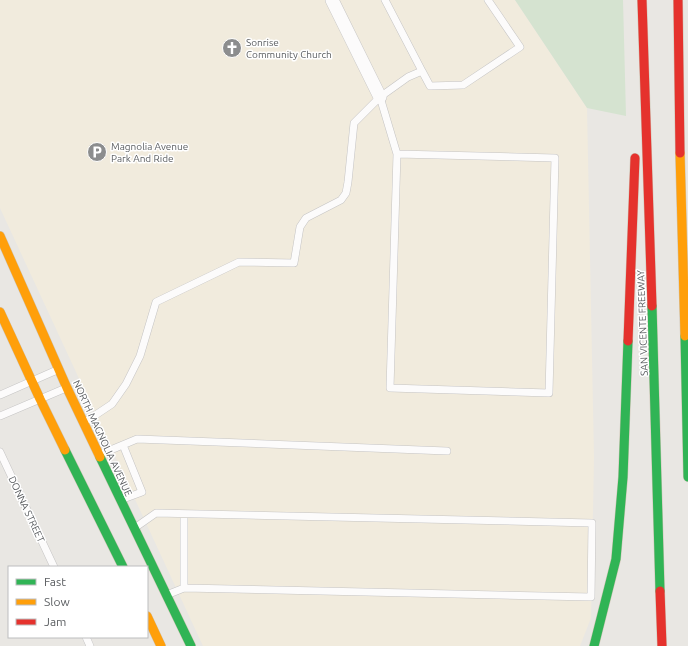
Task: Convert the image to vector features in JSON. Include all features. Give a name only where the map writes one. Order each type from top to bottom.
[{"type":"main road","name":"SAN VICENTE FREEWAY","points":[[642,0],[662,646]]},
{"type":"main road","points":[[678,0],[688,477]]},
{"type":"main road","points":[[594,646],[616,559],[623,477],[635,155],[646,102]]},
{"type":"main road","name":"NORTH MAGNOLIA AVENUE","points":[[0,236],[83,423],[191,646]]},
{"type":"main road","points":[[0,312],[40,399],[123,566]]},
{"type":"main road","points":[[69,457],[81,464]]},
{"type":"main road","points":[[122,528],[134,528]]},
{"type":"main road","points":[[148,618],[162,646]]},
{"type":"street","points":[[332,0],[380,97]]},
{"type":"lane","points":[[385,0],[430,86],[463,85],[520,47],[488,0]]},
{"type":"lane","points":[[83,423],[112,404],[126,384],[140,356],[156,302],[239,262],[294,263],[300,227],[306,218],[341,200],[346,193],[354,123],[380,97],[408,77],[422,71]]},
{"type":"lane","points":[[380,97],[397,154],[390,388],[549,393],[555,158],[397,154]]},
{"type":"lane","points":[[0,395],[59,370]]},
{"type":"lane","points":[[0,416],[67,388]]},
{"type":"lane","points":[[99,455],[137,440],[447,451]]},
{"type":"lane","points":[[120,500],[142,492],[123,445]]},
{"type":"lane","name":"DONNA STREET","points":[[1,455],[54,566]]},
{"type":"lane","points":[[134,528],[156,513],[592,523],[591,597],[184,588],[167,595]]},
{"type":"lane","points":[[184,514],[184,588]]},
{"type":"shaded area","points":[[0,0],[515,0],[587,108],[594,457],[591,618],[580,646],[203,646],[0,208]]},
{"type":"green space","points":[[515,0],[623,0],[626,116],[587,108]]},
{"type":"traffic: fast","points":[[652,306],[660,591]]},
{"type":"traffic: fast","points":[[685,336],[688,477]]},
{"type":"traffic: fast","points":[[594,646],[616,559],[623,477],[628,341]]},
{"type":"traffic: fast","points":[[65,450],[123,566]]},
{"type":"traffic: fast","points":[[100,457],[191,646]]},
{"type":"traffic: slow","points":[[680,153],[685,336]]},
{"type":"traffic: slow","points":[[0,236],[67,388],[100,457]]},
{"type":"traffic: slow","points":[[0,312],[65,450]]},
{"type":"traffic: slow","points":[[148,618],[161,646]]},
{"type":"traffic: jam","points":[[642,0],[652,306]]},
{"type":"traffic: jam","points":[[678,0],[680,153]]},
{"type":"traffic: jam","points":[[628,341],[635,158]]},
{"type":"traffic: jam","points":[[660,591],[662,646]]},
{"type":"place","name":"Sonrise Community Church","points":[[232,48]]},
{"type":"place","name":"Magnolia Avenue Park And Ride","points":[[97,152]]}]
